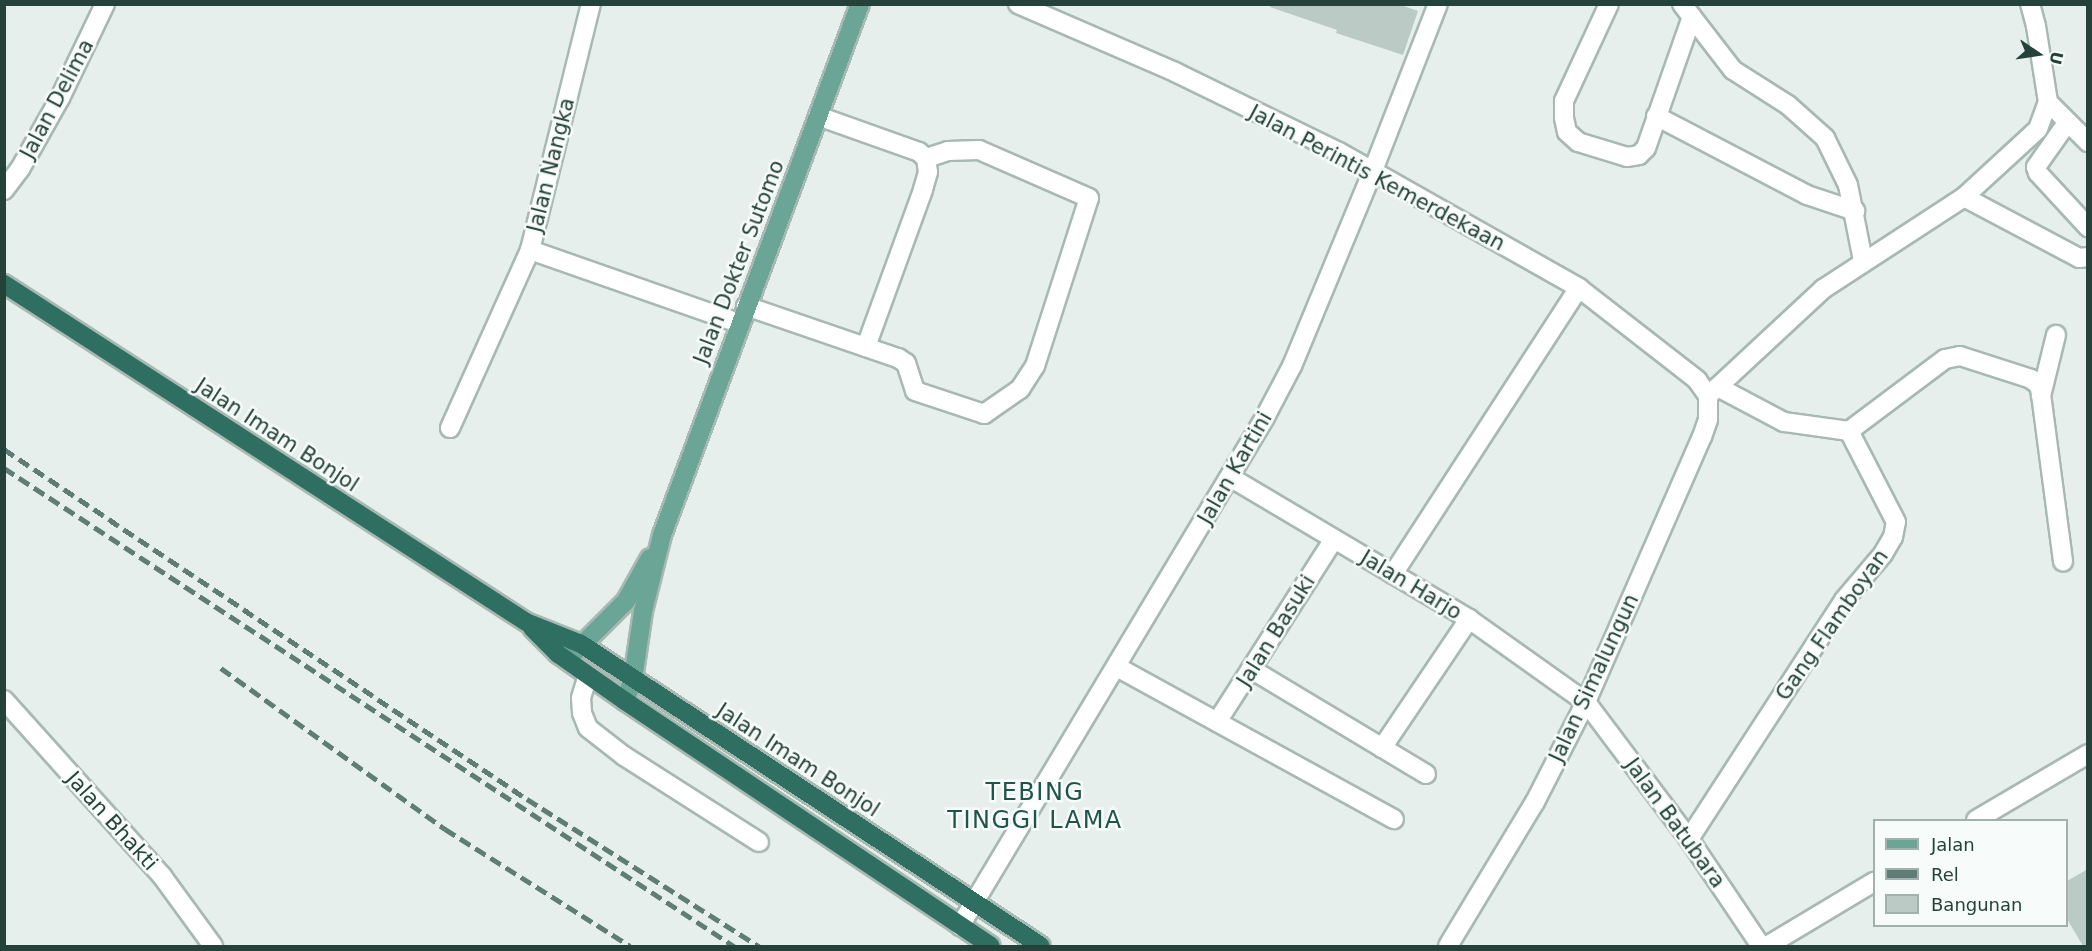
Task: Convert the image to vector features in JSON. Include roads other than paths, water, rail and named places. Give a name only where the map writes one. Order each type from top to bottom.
[{"type":"highway","name":"Jalan Imam Bonjol","points":[[4,284],[526,622],[567,660],[625,701],[992,946]]},
{"type":"highway","name":"Jalan Imam Bonjol","points":[[526,622],[581,644],[1041,946]]},
{"type":"main road","name":"Jalan Dokter Sutomo","points":[[625,701],[633,679],[643,611],[662,535],[860,4]]},
{"type":"main road","name":"Jalan Dokter Sutomo","points":[[567,660],[626,601],[662,535]]},
{"type":"street","name":"Jalan Delima","points":[[4,190],[20,169],[60,98],[105,4]]},
{"type":"street","name":"Jalan Nangka","points":[[591,4],[530,250],[740,323]]},
{"type":"street","name":"Jalan Perintis Kemerdekaan","points":[[1018,4],[1175,72],[1339,152],[1372,173],[1579,288],[1713,392]]},
{"type":"street","name":"Jalan Kartini","points":[[960,926],[1230,477],[1292,366],[1372,173],[1438,4]]},
{"type":"street","points":[[1609,4],[1564,101],[1564,118],[1567,132],[1578,142],[1627,157],[1639,155],[1646,148],[1687,11]]},
{"type":"street","points":[[2030,4],[2048,102],[2038,129],[1964,197],[1863,261],[1823,290],[1713,392],[1784,422],[1849,430],[1945,359],[1960,356],[2031,379],[2039,386],[2041,396],[2063,562]]},
{"type":"street","points":[[1687,11],[1733,70],[1788,105],[1825,138],[1848,185],[1855,211],[1863,261]]},
{"type":"street","points":[[2048,102],[2088,142]]},
{"type":"street","points":[[818,116],[919,152],[926,158],[928,172],[923,190],[866,347]]},
{"type":"street","points":[[1656,116],[1807,195],[1855,211]]},
{"type":"street","points":[[2067,123],[2036,166],[2038,173],[2088,227]]},
{"type":"street","points":[[746,306],[906,363],[915,391],[984,414],[992,411],[1020,390],[1035,366],[1088,207],[1089,198],[979,150],[948,151],[926,158]]},
{"type":"street","points":[[1964,197],[2079,258],[2088,257]]},
{"type":"street","points":[[450,428],[530,250]]},
{"type":"street","points":[[1394,574],[1579,288]]},
{"type":"street","points":[[2041,396],[2056,334]]},
{"type":"street","name":"Jalan Simalungun","points":[[1448,946],[1535,802],[1586,702],[1702,437],[1713,392]]},
{"type":"street","name":"Gang Flamboyan","points":[[1689,839],[1844,600],[1883,554],[1893,537],[1896,522],[1849,430]]},
{"type":"street","name":"Jalan Harjo","points":[[1230,477],[1469,619],[1586,702]]},
{"type":"street","name":"Jalan Basuki","points":[[1217,722],[1334,539]]},
{"type":"street","points":[[1382,748],[1469,619]]},
{"type":"street","points":[[1117,667],[1394,819]]},
{"type":"street","points":[[1251,669],[1426,774]]},
{"type":"street","points":[[588,675],[581,698],[582,713],[588,728],[624,756],[759,842]]},
{"type":"street","name":"Jalan Bhakti","points":[[4,700],[162,876],[213,946]]},
{"type":"street","name":"Jalan Batubara","points":[[1586,702],[1689,839],[1761,946]]},
{"type":"street","points":[[1978,819],[2088,754]]},
{"type":"street","points":[[1767,946],[1873,883]]},
{"type":"railway","points":[[4,449],[527,799],[759,946]]},
{"type":"railway","points":[[4,468],[734,946]]},
{"type":"railway","points":[[221,668],[445,829],[630,946]]},
{"type":"district","name":"TEBING TINGGI LAMA","points":[[1035,807]]}]
